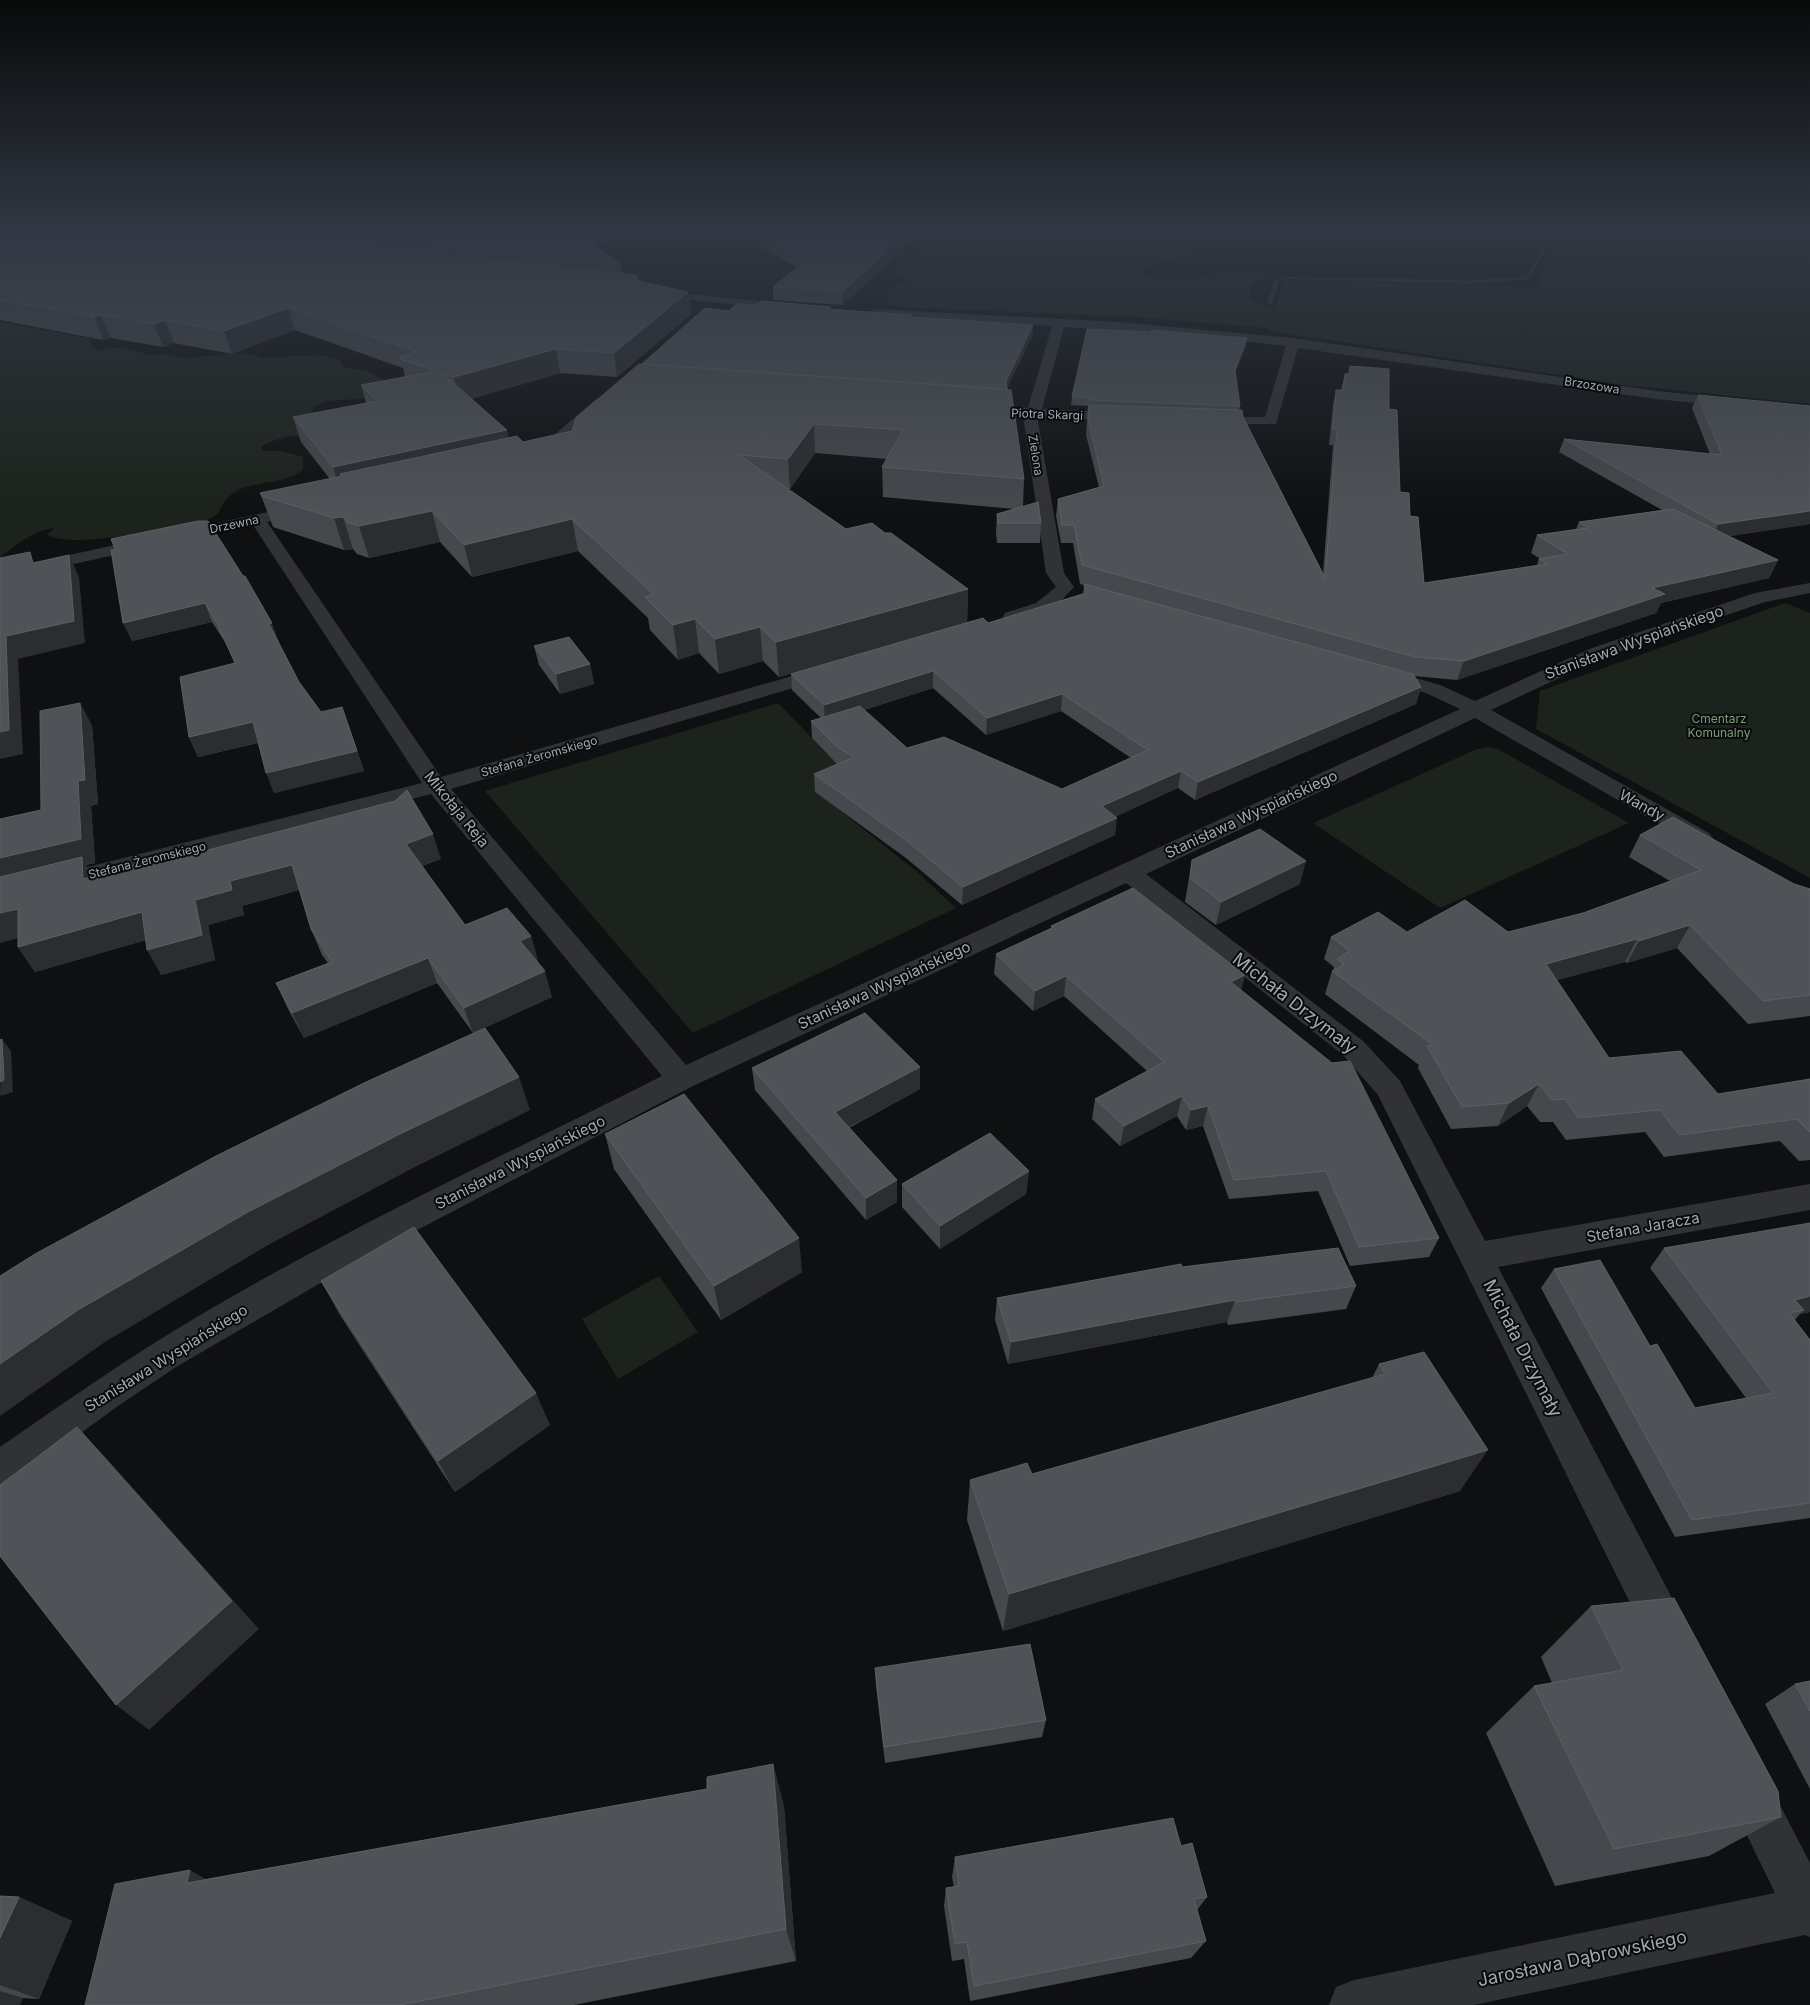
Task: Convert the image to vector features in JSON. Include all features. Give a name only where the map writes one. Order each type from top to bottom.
[{"type":"street","name":"Zielona","points":[[993,623],[1047,605],[1075,590],[1055,573],[1031,422],[1058,327]]},
{"type":"street","name":"Brzozowa","points":[[1114,327],[1293,342],[1656,395],[1810,410]]},
{"type":"street","points":[[1191,420],[1272,421],[1293,342]]},
{"type":"street","points":[[523,461],[542,454],[608,396]]},
{"type":"street","name":"Piotra Skargi","points":[[969,409],[1142,417]]},
{"type":"street","name":"Drzewna","points":[[0,575],[325,505]]},
{"type":"street","name":"Mikołaja Reja","points":[[257,520],[436,786],[681,1079]]},
{"type":"street","name":"Stanisława Wyspiańskiego","points":[[0,1470],[102,1396],[212,1326],[348,1250],[681,1079],[1476,710],[1522,685],[1599,652],[1761,597],[1810,588]]},
{"type":"street","name":"Stefana Żeromskiego","points":[[0,897],[436,786],[841,667]]},
{"type":"street","name":"Wandy","points":[[1370,671],[1433,689],[1476,710],[1717,848]]},
{"type":"street","name":"Michała Drzymały","points":[[1127,871],[1352,1048],[1390,1088],[1680,1658]]},
{"type":"street","name":"Stefana Jaracza","points":[[1476,1257],[1810,1197]]},
{"type":"street","points":[[1734,1763],[1810,1911]]},
{"type":"street","name":"Jarosława Dąbrowskiego","points":[[1354,2005],[1810,1911]]},
{"type":"green space","points":[[0,327],[24,327],[91,339],[90,345],[97,350],[121,347],[149,355],[164,354],[188,358],[251,354],[262,358],[319,355],[339,360],[344,367],[365,370],[384,380],[403,383],[387,397],[327,401],[314,406],[312,413],[332,432],[286,437],[261,447],[264,451],[282,451],[303,457],[303,470],[280,480],[256,484],[234,493],[225,501],[218,514],[207,520],[101,539],[61,539],[47,535],[54,528],[32,535],[0,557]]},
{"type":"green space","points":[[1252,327],[1810,327],[1810,404],[1625,385],[1269,331],[1269,328]]},
{"type":"green space","name":"Cmentarz Komunalny","points":[[1785,603],[1810,613],[1810,878],[1536,729],[1540,691]]},
{"type":"green space","points":[[778,703],[838,765],[816,791],[916,871],[956,908],[693,1033],[485,791]]},
{"type":"green space","points":[[1488,747],[1498,749],[1629,823],[1440,908],[1313,823],[1477,749]]},
{"type":"green space","points":[[659,1276],[698,1332],[618,1379],[582,1319]]},
{"type":"building","points":[[200,327],[236,327],[224,331]]},
{"type":"building","points":[[342,327],[646,327],[614,353],[556,349],[454,377],[442,373],[507,430],[333,467],[293,417],[377,401],[361,385],[436,371],[400,359],[404,358],[400,357],[417,352]]},
{"type":"building","points":[[684,327],[1032,327],[1006,381],[1007,389],[642,364]]},
{"type":"building","points":[[1087,329],[1151,332],[1151,330],[1247,338],[1235,370],[1240,406],[1089,400],[1089,397],[1072,397]]},
{"type":"building","points":[[639,364],[1011,390],[1024,479],[882,467],[903,430],[814,424],[788,459],[739,455],[846,529],[872,523],[885,533],[891,533],[968,589],[776,642],[760,627],[715,639],[695,619],[673,625],[645,597],[653,594],[572,519],[464,545],[432,511],[359,526],[347,522],[343,517],[334,518],[262,496],[260,493],[517,436],[523,442],[572,431],[576,418]]},
{"type":"building","points":[[1350,366],[1389,369],[1389,409],[1397,410],[1400,492],[1409,493],[1410,516],[1418,517],[1424,583],[1547,564],[1539,559],[1568,554],[1537,535],[1588,528],[1579,522],[1673,509],[1778,560],[1652,588],[1665,594],[1464,661],[1415,657],[1082,565],[1074,525],[1062,525],[1058,499],[1104,486],[1088,419],[1089,405],[1242,410],[1243,417],[1325,578],[1337,429],[1333,429],[1336,390],[1343,390],[1345,374],[1349,374]]},
{"type":"building","points":[[1698,395],[1810,406],[1810,511],[1718,524],[1564,439],[1722,455]]},
{"type":"building","points":[[1038,502],[1041,523],[998,523],[997,514]]},
{"type":"building","points":[[198,521],[208,521],[243,576],[245,576],[272,623],[269,624],[299,682],[321,712],[342,707],[357,751],[266,773],[253,722],[189,737],[180,677],[235,663],[218,625],[205,603],[123,623],[111,550],[115,549],[111,539]]},
{"type":"building","points":[[30,552],[33,563],[69,555],[74,621],[6,636],[9,730],[0,732],[0,558]]},
{"type":"building","points":[[1084,584],[1413,674],[1421,687],[1198,782],[1181,771],[1102,806],[1117,818],[963,887],[906,840],[814,774],[854,757],[837,747],[811,721],[860,706],[907,748],[944,737],[1062,789],[1148,750],[1062,694],[987,718],[933,671],[824,705],[791,674],[983,618],[988,623],[1086,593]]},
{"type":"building","points":[[569,637],[590,664],[556,674],[534,646]]},
{"type":"building","points":[[80,703],[85,780],[78,781],[81,839],[0,858],[0,819],[41,810],[40,711]]},
{"type":"building","points":[[407,790],[433,834],[406,844],[465,925],[507,908],[531,936],[520,941],[545,971],[464,1008],[428,958],[292,1013],[276,983],[332,962],[311,929],[292,865],[230,881],[232,890],[195,900],[202,935],[147,950],[142,912],[18,947],[18,909],[0,913],[0,877],[82,857],[83,879],[138,864],[139,868],[395,801]]},
{"type":"building","points":[[1673,817],[1794,884],[1810,889],[1810,995],[1763,1001],[1690,925],[1639,941],[1637,939],[1546,964],[1609,1058],[1681,1051],[1718,1094],[1810,1079],[1810,1132],[1797,1119],[1679,1135],[1660,1110],[1578,1118],[1565,1099],[1552,1100],[1539,1084],[1509,1103],[1462,1107],[1427,1046],[1433,1045],[1332,971],[1344,965],[1337,959],[1350,951],[1331,937],[1378,912],[1407,932],[1465,900],[1508,932],[1583,913],[1701,870],[1640,835]]},
{"type":"building","points":[[1260,829],[1306,861],[1221,902],[1190,878],[1192,860]]},
{"type":"building","points":[[1133,888],[1245,975],[1231,982],[1332,1063],[1350,1061],[1439,1238],[1359,1247],[1326,1171],[1234,1180],[1208,1106],[1191,1110],[1182,1096],[1124,1126],[1095,1099],[1164,1062],[1066,976],[1035,991],[996,954]]},
{"type":"building","points":[[865,1013],[920,1067],[835,1112],[897,1180],[866,1198],[752,1068]]},
{"type":"building","points":[[485,1028],[519,1077],[400,1134],[248,1212],[78,1310],[0,1364],[0,1276],[35,1254],[216,1156],[366,1082]]},
{"type":"building","points":[[2,1039],[4,1080],[0,1082],[0,1040]]},
{"type":"building","points":[[684,1094],[799,1238],[714,1286],[605,1134]]},
{"type":"building","points":[[990,1133],[1029,1171],[940,1226],[902,1184]]},
{"type":"building","points":[[1810,1223],[1810,1296],[1795,1300],[1804,1310],[1789,1313],[1810,1340],[1810,1503],[1692,1520],[1554,1269],[1600,1260],[1650,1346],[1657,1344],[1695,1408],[1773,1393],[1664,1248]]},
{"type":"building","points":[[414,1227],[536,1393],[438,1461],[321,1281]]},
{"type":"building","points":[[1338,1248],[1356,1286],[1236,1302],[1235,1300],[1011,1342],[997,1298],[1181,1264],[1182,1267]]},
{"type":"building","points":[[1424,1352],[1488,1450],[1009,1594],[970,1480],[1027,1463],[1032,1474],[1385,1374],[1379,1364]]},
{"type":"building","points":[[77,1427],[232,1601],[116,1705],[0,1556],[0,1485]]},
{"type":"building","points":[[1674,1598],[1778,1791],[1781,1817],[1614,1849],[1534,1686],[1623,1670],[1591,1606]]},
{"type":"building","points":[[1030,1644],[1046,1720],[884,1747],[875,1668]]},
{"type":"building","points":[[1810,1681],[1810,1711],[1795,1684]]},
{"type":"building","points":[[773,1764],[786,1929],[400,2005],[85,2005],[115,1884],[190,1870],[187,1883],[707,1789],[707,1777]]},
{"type":"building","points":[[1173,1818],[1181,1846],[1192,1843],[1207,1897],[1194,1899],[1206,1941],[974,1986],[967,1942],[955,1944],[946,1888],[959,1886],[955,1857]]},
{"type":"building","points":[[0,1896],[19,1897],[0,1938]]}]
